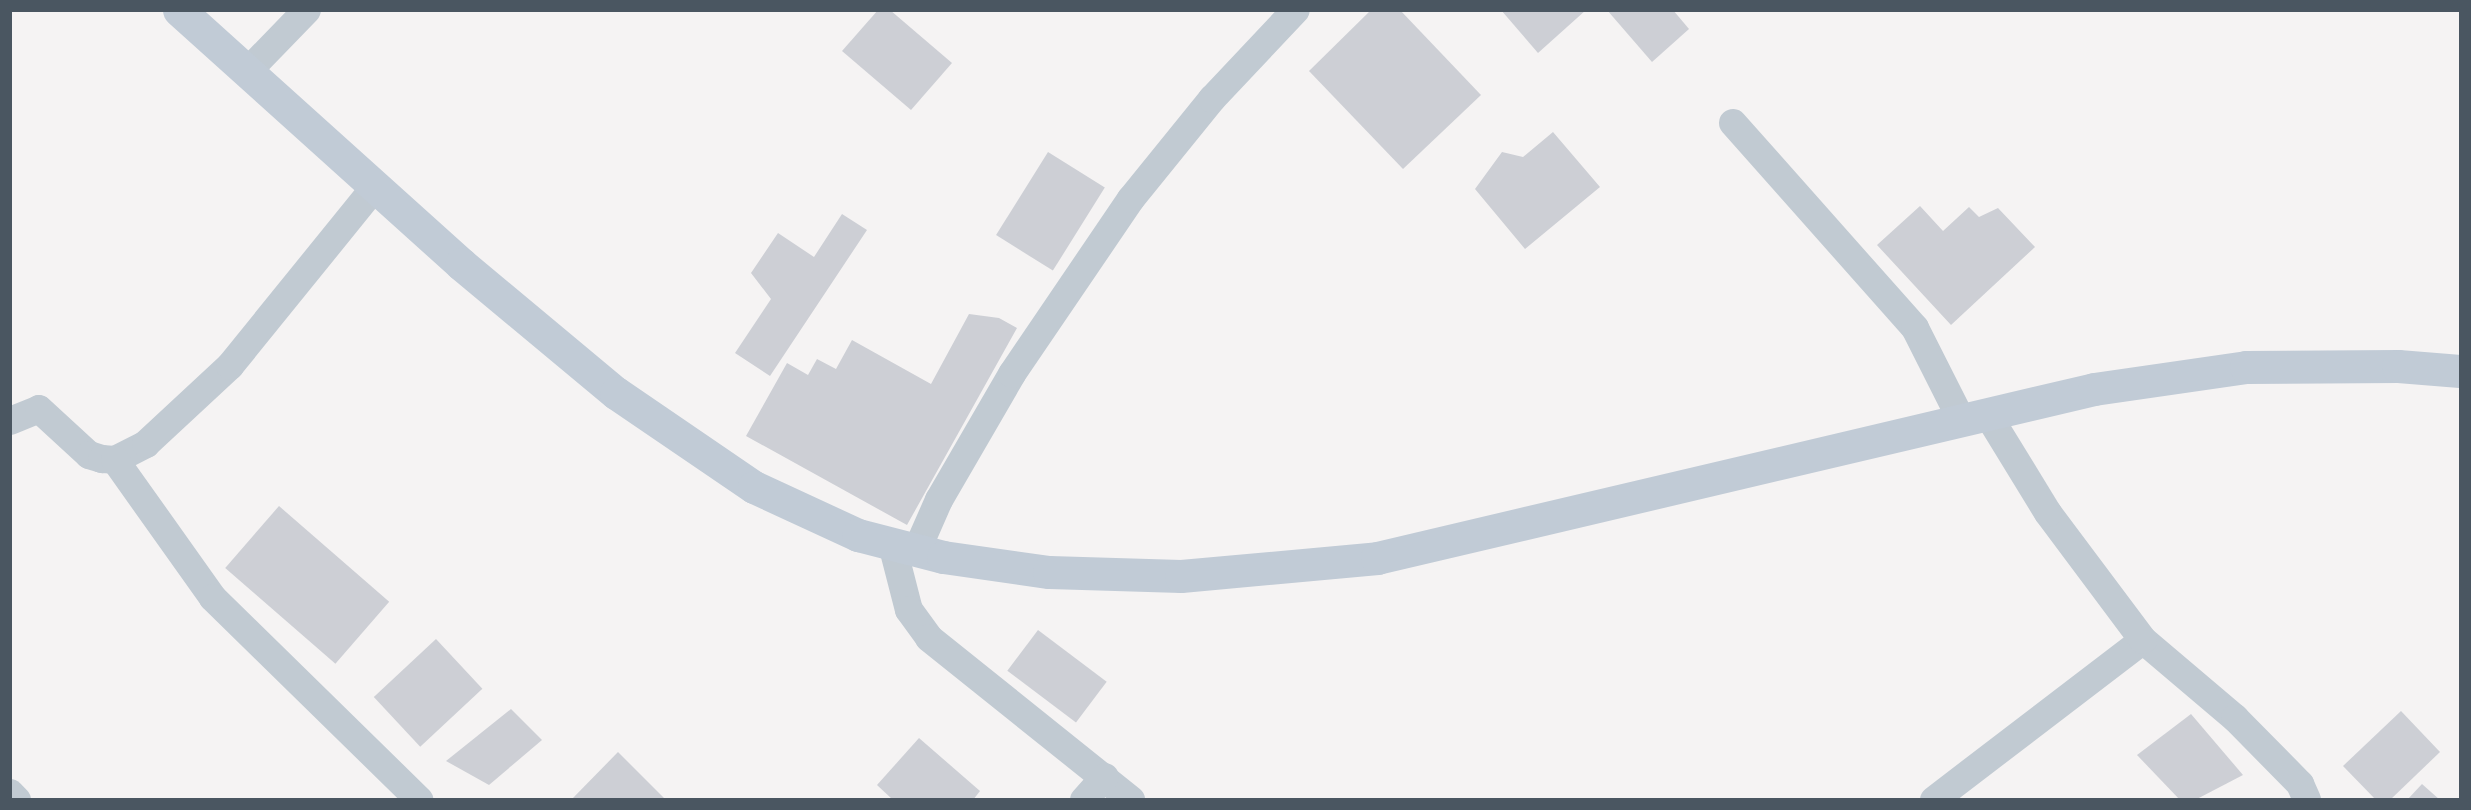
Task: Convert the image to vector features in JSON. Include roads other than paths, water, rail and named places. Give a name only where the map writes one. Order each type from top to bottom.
[{"type":"street","points":[[178,10],[546,337],[682,440],[754,487],[858,535],[905,547],[1049,572],[1181,576],[1377,558],[2094,389],[2246,367],[2398,366],[2460,371]]},
{"type":"street","points":[[247,72],[307,10]]},
{"type":"street","points":[[1131,800],[929,638],[909,610],[905,547],[939,500],[1012,374],[1131,199],[1212,99],[1296,10]]},
{"type":"street","points":[[1733,123],[1915,328],[1975,418],[2143,640],[2235,718],[2300,784],[2307,800]]},
{"type":"street","points":[[10,421],[39,409],[88,455],[115,460],[146,444],[193,405],[261,330],[375,187]]},
{"type":"street","points":[[115,460],[213,598],[419,800]]},
{"type":"street","points":[[1934,800],[2143,640]]},
{"type":"street","points":[[1083,800],[1105,777]]},
{"type":"street","points":[[10,793],[17,800]]}]
